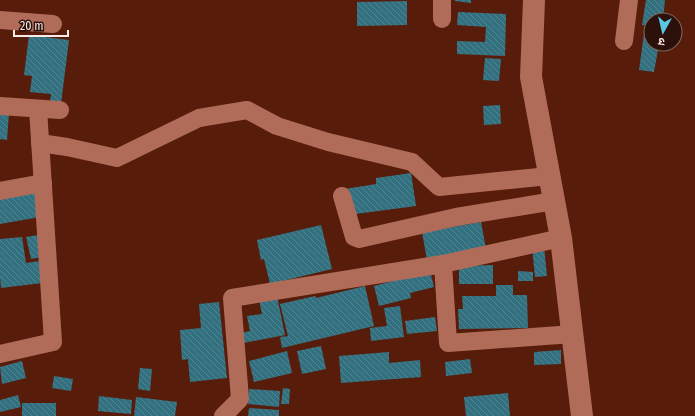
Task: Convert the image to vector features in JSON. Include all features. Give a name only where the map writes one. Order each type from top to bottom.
[{"type":"street","points":[[442,0],[442,19]]},
{"type":"street","points":[[534,0],[531,77],[561,238],[582,416]]},
{"type":"street","points":[[624,41],[628,0]]},
{"type":"street","points":[[0,20],[53,24]]},
{"type":"street","points":[[0,106],[60,110]]},
{"type":"street","points":[[0,354],[53,342],[38,109]]},
{"type":"street","points":[[40,143],[117,158],[199,118],[247,110],[277,126],[328,142],[412,162],[439,187],[549,176]]},
{"type":"street","points":[[0,191],[43,183]]},
{"type":"street","points":[[342,196],[354,237],[358,239],[456,217],[554,201]]},
{"type":"street","points":[[223,416],[240,399],[232,298],[443,264],[561,238]]},
{"type":"street","points":[[443,264],[448,343],[572,334]]},
{"type":"building","points":[[471,0],[471,3],[455,1]]},
{"type":"building","points":[[646,0],[665,0],[664,12],[644,12]]},
{"type":"building","points":[[407,1],[407,25],[357,26],[357,2]]},
{"type":"building","points":[[458,12],[506,14],[505,56],[457,54],[457,41],[485,42],[486,27],[457,25]]},
{"type":"building","points":[[29,35],[69,40],[61,104],[50,103],[51,94],[30,92],[32,76],[24,75]]},
{"type":"building","points":[[643,41],[643,52],[658,52],[654,72],[639,70]]},
{"type":"building","points":[[485,58],[501,59],[499,81],[483,80]]},
{"type":"building","points":[[500,105],[501,124],[484,125],[483,106]]},
{"type":"building","points":[[0,112],[9,113],[7,140],[0,139]]},
{"type":"building","points":[[411,173],[416,206],[348,215],[345,189],[376,184],[376,178]]},
{"type":"building","points":[[35,191],[40,217],[0,224],[0,198]]},
{"type":"building","points":[[481,222],[486,249],[427,260],[422,232]]},
{"type":"building","points":[[321,225],[332,269],[270,284],[264,259],[261,260],[257,240]]},
{"type":"building","points":[[38,235],[42,257],[31,259],[26,237]]},
{"type":"building","points":[[22,237],[26,263],[39,261],[42,283],[1,288],[0,239]]},
{"type":"building","points":[[544,246],[547,276],[535,277],[532,247]]},
{"type":"building","points":[[493,265],[493,284],[459,284],[459,266]]},
{"type":"building","points":[[430,271],[434,287],[410,293],[411,298],[379,306],[374,286]]},
{"type":"building","points":[[518,271],[533,272],[533,281],[518,281]]},
{"type":"building","points":[[496,285],[513,285],[513,295],[527,295],[528,328],[459,329],[458,309],[463,309],[462,296],[496,296]]},
{"type":"building","points":[[365,286],[374,326],[282,348],[280,337],[288,336],[280,304],[315,296],[316,298]]},
{"type":"building","points":[[277,296],[285,335],[238,344],[236,334],[250,331],[247,316],[262,314],[259,300]]},
{"type":"building","points":[[219,302],[227,378],[190,382],[188,359],[182,360],[180,330],[201,328],[199,304]]},
{"type":"building","points":[[400,306],[404,337],[371,341],[370,328],[387,326],[384,308]]},
{"type":"building","points":[[435,317],[437,331],[407,334],[405,321]]},
{"type":"building","points":[[321,346],[326,369],[302,374],[297,351]]},
{"type":"building","points":[[561,350],[561,364],[534,365],[534,352]]},
{"type":"building","points":[[287,351],[292,373],[254,382],[249,361]]},
{"type":"building","points":[[389,352],[389,363],[420,360],[421,377],[341,383],[339,356]]},
{"type":"building","points":[[470,359],[472,373],[446,376],[445,362]]},
{"type":"building","points":[[22,361],[26,378],[2,384],[0,367]]},
{"type":"building","points":[[140,368],[152,369],[150,391],[138,389]]},
{"type":"building","points":[[54,376],[73,379],[71,391],[52,388]]},
{"type":"building","points":[[283,388],[290,389],[289,404],[281,404]]},
{"type":"building","points":[[249,389],[280,391],[279,407],[248,404]]},
{"type":"building","points":[[508,393],[510,416],[466,416],[464,397]]},
{"type":"building","points":[[18,395],[21,407],[0,412],[0,400]]},
{"type":"building","points":[[99,396],[132,400],[131,414],[98,411]]},
{"type":"building","points":[[136,397],[177,402],[175,416],[134,416]]},
{"type":"building","points":[[22,403],[56,403],[56,416],[22,416]]},
{"type":"building","points":[[249,408],[279,410],[279,416],[248,416]]}]
